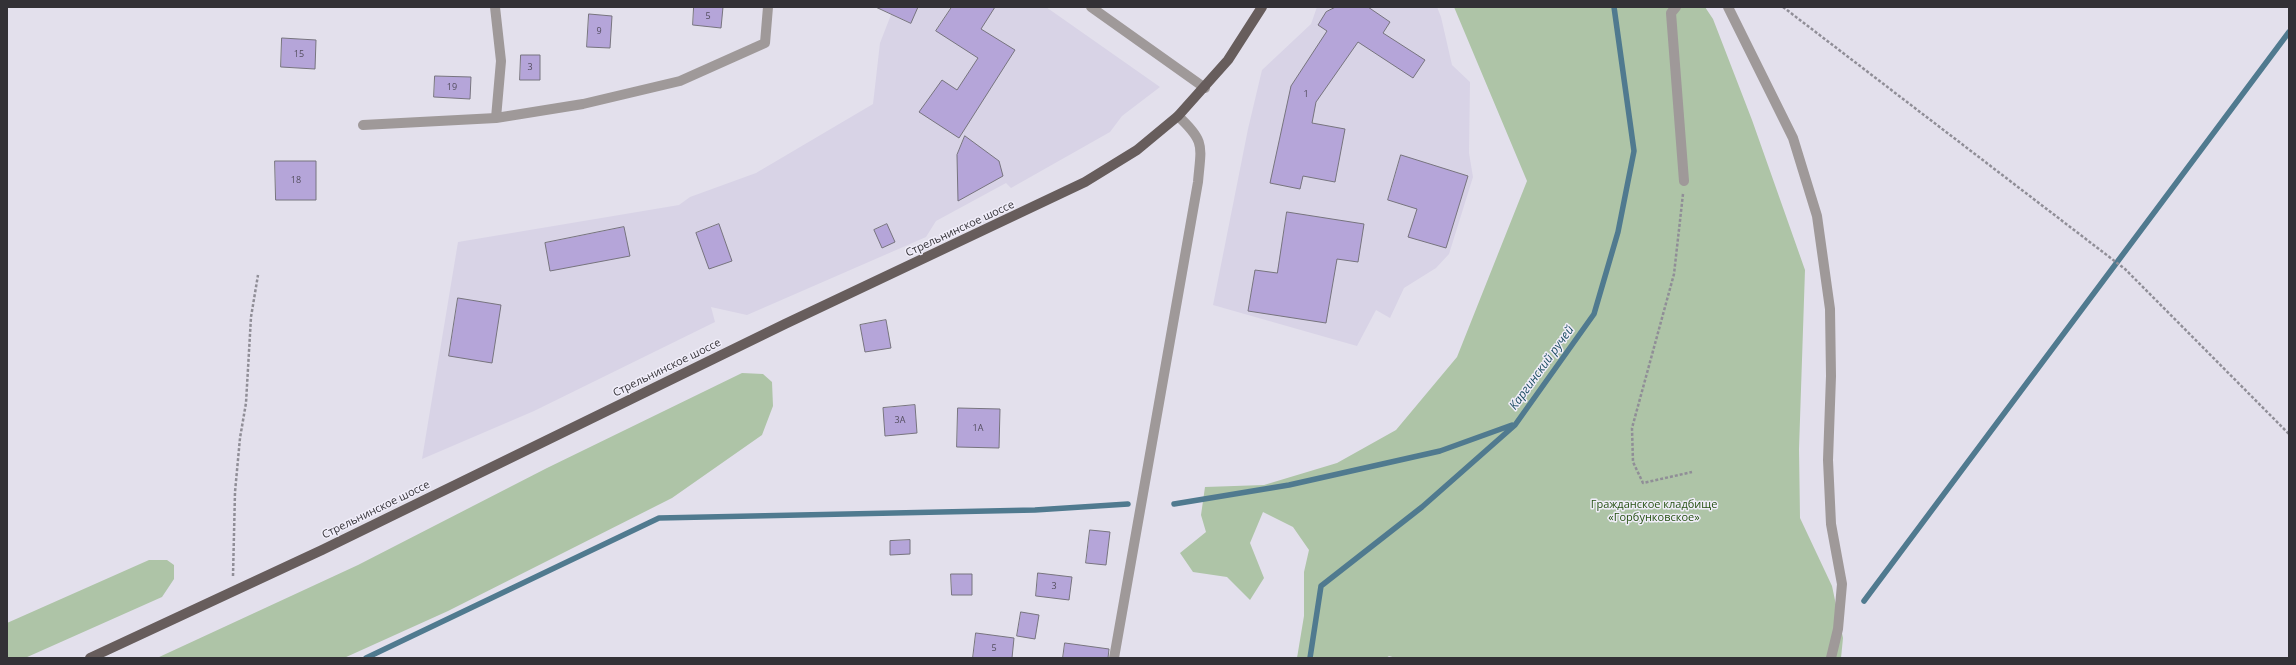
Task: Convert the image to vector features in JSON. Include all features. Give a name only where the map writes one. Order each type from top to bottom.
[{"type":"main road","name":"Стрельнинское шоссе","points":[[90,658],[234,591],[785,324],[1085,182],[1137,150],[1178,116],[1205,88],[1228,60],[1262,7]]},
{"type":"street","points":[[495,7],[502,61],[496,118]]},
{"type":"street","points":[[363,125],[496,118],[583,104],[680,81],[765,43],[768,7]]},
{"type":"street","points":[[1676,7],[1671,13],[1684,181]]},
{"type":"street","points":[[1728,7],[1793,138],[1817,216],[1830,309],[1831,376],[1828,460],[1831,524],[1842,584],[1838,629],[1831,658]]},
{"type":"street","points":[[1098,9],[1205,88]]},
{"type":"street","points":[[1114,658],[1198,182],[1201,144],[1195,132],[1178,116]]},
{"type":"path","points":[[1783,7],[2125,269],[2289,434]]},
{"type":"path","points":[[1684,181],[1674,274],[1632,428],[1633,462],[1643,483],[1692,472]]},
{"type":"path","points":[[234,591],[235,492],[240,438],[246,403],[251,317],[258,276]]},
{"type":"shaded area","points":[[894,7],[1046,7],[1160,87],[1122,116],[1110,132],[1011,188],[1006,183],[936,221],[926,237],[747,315],[711,307],[715,322],[534,411],[422,459],[458,242],[679,205],[690,197],[756,173],[873,104],[880,43]]},
{"type":"shaded area","points":[[1317,7],[1437,7],[1441,17],[1452,65],[1470,82],[1469,153],[1473,177],[1449,254],[1436,268],[1404,288],[1390,318],[1376,310],[1357,346],[1213,305],[1248,129],[1262,70],[1311,24]]},
{"type":"green space","name":"Гражданское кладбище «Горбунковское»","points":[[1454,7],[1705,7],[1713,19],[1752,120],[1805,270],[1799,449],[1800,518],[1832,586],[1843,638],[1841,658],[1396,658],[1389,656],[1386,658],[1297,658],[1304,616],[1304,572],[1309,550],[1293,527],[1263,512],[1250,543],[1264,578],[1250,600],[1227,577],[1193,572],[1180,553],[1206,532],[1201,515],[1205,487],[1264,485],[1337,463],[1396,430],[1457,357],[1527,181]]},
{"type":"green space","points":[[742,373],[763,374],[772,382],[773,406],[762,435],[672,498],[448,611],[344,658],[157,658],[358,565],[547,468]]},
{"type":"green space","points":[[149,560],[167,560],[174,565],[174,579],[162,597],[25,658],[7,658],[7,623]]},
{"type":"building","points":[[694,7],[723,7],[721,28],[693,25]]},
{"type":"building","points":[[876,7],[918,7],[911,23]]},
{"type":"building","points":[[952,7],[995,7],[981,29],[1015,50],[959,138],[919,112],[942,80],[957,90],[978,58],[936,31]]},
{"type":"building","points":[[1336,7],[1368,7],[1390,22],[1383,33],[1425,60],[1413,78],[1358,42],[1316,102],[1312,123],[1345,129],[1335,182],[1303,176],[1300,189],[1270,183],[1291,86],[1327,31],[1318,25],[1326,12]]},
{"type":"building","points":[[589,14],[612,16],[610,48],[587,47]]},
{"type":"building","points":[[282,38],[316,40],[315,69],[281,67]]},
{"type":"building","points":[[521,55],[540,55],[540,80],[520,80]]},
{"type":"building","points":[[435,76],[471,77],[470,99],[434,97]]},
{"type":"building","points":[[965,136],[999,161],[1003,176],[958,201],[957,155]]},
{"type":"building","points":[[1401,155],[1468,176],[1446,248],[1408,237],[1417,209],[1388,200]]},
{"type":"building","points":[[275,161],[316,161],[316,200],[276,200]]},
{"type":"building","points":[[1287,212],[1364,224],[1358,262],[1337,259],[1326,323],[1248,311],[1255,270],[1277,273]]},
{"type":"building","points":[[719,224],[732,261],[709,269],[696,233]]},
{"type":"building","points":[[887,224],[895,242],[882,248],[874,230]]},
{"type":"building","points":[[624,227],[630,256],[550,271],[545,243]]},
{"type":"building","points":[[458,298],[501,305],[492,363],[449,356]]},
{"type":"building","points":[[886,320],[891,348],[865,352],[860,325]]},
{"type":"building","points":[[915,405],[917,433],[885,436],[883,408]]},
{"type":"building","points":[[958,408],[1000,409],[999,448],[957,447]]},
{"type":"building","points":[[1090,530],[1110,532],[1106,565],[1086,563]]},
{"type":"building","points":[[910,540],[910,554],[890,555],[890,541]]},
{"type":"building","points":[[1038,573],[1072,577],[1069,600],[1036,596]]},
{"type":"building","points":[[951,574],[972,574],[972,595],[952,595]]},
{"type":"building","points":[[1021,612],[1039,615],[1035,639],[1017,636]]},
{"type":"building","points":[[976,633],[1014,638],[1012,658],[973,658]]},
{"type":"building","points":[[1065,643],[1109,649],[1108,658],[1063,658]]},
{"type":"waterway","name":"Каргинский ручей","points":[[1310,658],[1321,586],[1422,507],[1515,425],[1594,314],[1618,232],[1634,151],[1614,7]]},
{"type":"waterway","points":[[1864,601],[2289,32]]},
{"type":"waterway","points":[[1174,504],[1289,485],[1440,451],[1512,425]]},
{"type":"waterway","points":[[366,658],[659,518],[1035,510],[1128,504]]}]
